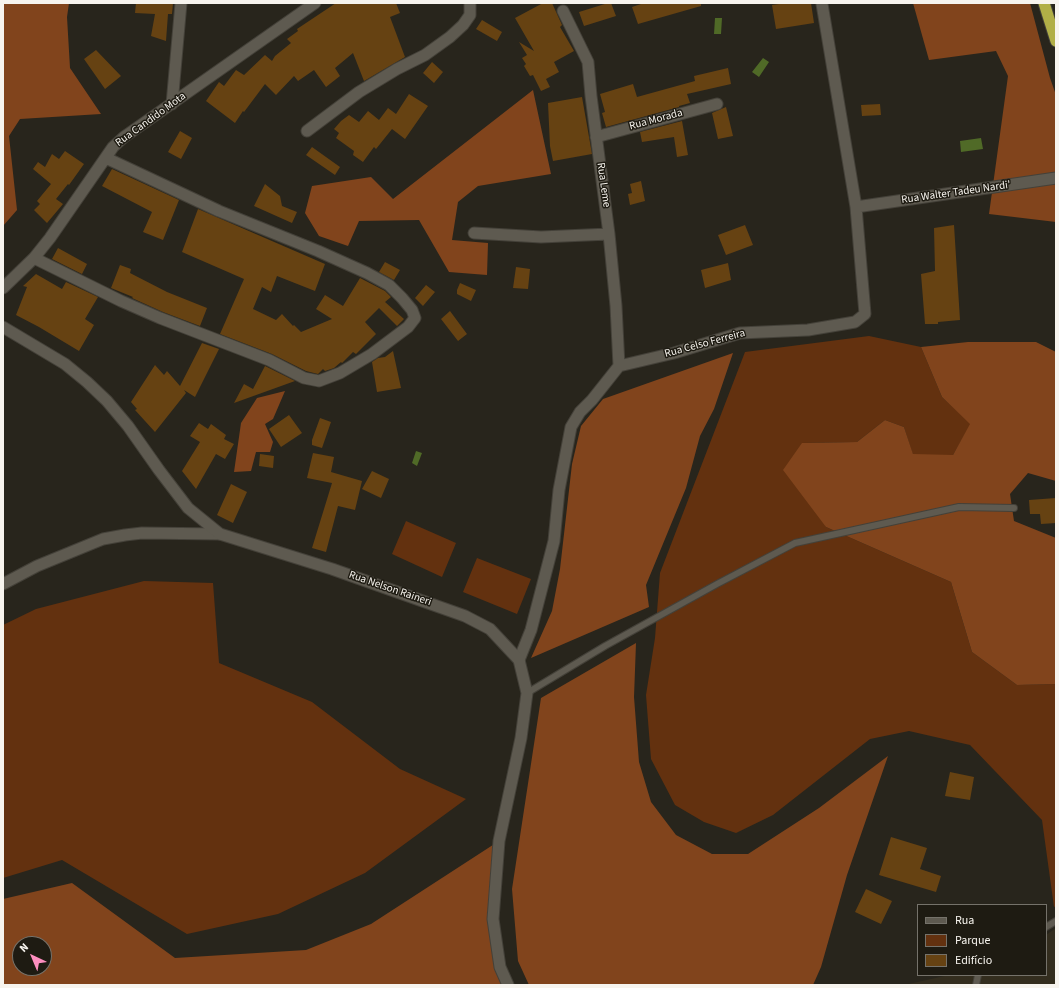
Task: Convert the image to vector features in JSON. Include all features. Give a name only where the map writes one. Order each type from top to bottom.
[{"type":"highway","points":[[1044,3],[1056,41]]},
{"type":"street","points":[[172,104],[181,3]]},
{"type":"street","name":"Rua Candido Mota","points":[[3,288],[34,258],[67,216],[113,147],[124,137],[315,3]]},
{"type":"street","points":[[307,131],[359,92],[397,69],[425,55],[450,36],[463,25],[470,15],[470,3]]},
{"type":"street","name":"Rua Celso Ferreira","points":[[619,366],[674,353],[740,333],[808,330],[855,322],[865,314],[856,207],[822,4]]},
{"type":"street","name":"Rua Leme","points":[[563,10],[588,62],[609,234],[616,306],[619,366]]},
{"type":"street","name":"Rua Morada","points":[[596,137],[717,104]]},
{"type":"street","points":[[34,258],[160,318],[269,360],[304,378],[319,381],[340,373],[372,354],[408,326],[415,318],[412,310],[389,285],[372,276],[318,251],[213,208],[106,158]]},
{"type":"street","name":"Rua Walter Tadeu Nardi'","points":[[856,207],[1056,178]]},
{"type":"street","points":[[474,233],[541,237],[609,234]]},
{"type":"street","name":"Rua Nelson Raineri","points":[[3,327],[65,364],[102,396],[128,426],[188,508],[220,534],[332,569],[465,616],[490,629],[520,660]]},
{"type":"street","points":[[508,985],[500,967],[493,911],[498,841],[521,738],[527,693],[520,660],[531,630],[554,541],[559,490],[571,427],[580,412],[592,400],[619,366]]},
{"type":"street","points":[[3,584],[37,566],[103,540],[142,533],[220,534]]},
{"type":"lane","points":[[527,693],[606,646],[717,584],[795,543],[959,507],[1014,508]]},
{"type":"lane","points":[[1047,926],[1056,921]]},
{"type":"shaded area","points":[[3,3],[69,3],[67,17],[70,68],[101,114],[20,119],[9,136],[17,210],[3,226]]},
{"type":"shaded area","points":[[913,3],[1030,3],[1056,95],[1056,222],[989,214],[1008,76],[996,51],[929,60]]},
{"type":"shaded area","points":[[715,18],[722,18],[721,34],[714,34]]},
{"type":"shaded area","points":[[763,58],[769,62],[759,77],[752,72]]},
{"type":"shaded area","points":[[533,90],[551,174],[478,186],[458,202],[452,240],[488,243],[487,275],[449,272],[419,220],[359,221],[348,246],[319,236],[305,213],[312,186],[371,177],[393,199]]},
{"type":"shaded area","points":[[981,138],[983,149],[961,152],[960,141]]},
{"type":"shaded area","points":[[968,342],[1036,342],[1056,352],[1056,481],[1028,473],[1010,494],[1014,521],[1056,538],[1056,684],[1017,685],[972,652],[951,582],[826,527],[783,470],[802,443],[857,442],[885,420],[904,427],[913,454],[953,455],[970,424],[942,397],[921,347]]},
{"type":"shaded area","points":[[733,353],[714,409],[700,436],[686,488],[646,585],[649,607],[531,658],[552,611],[560,569],[572,464],[581,426],[603,399]]},
{"type":"shaded area","points":[[285,391],[273,419],[265,424],[273,442],[270,452],[256,452],[251,471],[234,472],[241,423],[257,398]]},
{"type":"shaded area","points":[[416,451],[422,453],[417,466],[412,463]]},
{"type":"shaded area","points":[[636,643],[634,697],[639,762],[651,802],[676,835],[712,854],[748,854],[819,808],[888,756],[847,875],[821,967],[813,985],[529,985],[518,961],[512,889],[541,698]]},
{"type":"shaded area","points":[[499,841],[493,919],[508,985],[3,985],[3,899],[72,883],[175,958],[306,950],[371,924]]},
{"type":"shaded area","points":[[1056,928],[1056,985],[904,985],[944,976],[1047,976],[1047,934]]},
{"type":"green space","points":[[869,336],[921,347],[942,397],[971,424],[953,455],[913,455],[904,427],[885,420],[857,442],[802,443],[826,527],[951,582],[972,652],[1017,685],[1056,684],[1056,906],[1054,907],[1042,820],[970,745],[909,731],[870,739],[773,815],[736,833],[704,822],[675,805],[651,759],[646,695],[655,638],[660,573],[745,352]]},
{"type":"green space","points":[[406,521],[456,543],[442,577],[392,554]]},
{"type":"green space","points":[[477,558],[531,579],[517,614],[463,592]]},
{"type":"green space","points":[[144,581],[213,583],[219,663],[312,702],[400,769],[466,799],[365,873],[278,914],[187,934],[62,860],[3,878],[3,625],[36,609]]},
{"type":"building","points":[[136,3],[173,3],[172,14],[168,14],[166,41],[151,36],[155,14],[135,13]]},
{"type":"building","points":[[336,3],[396,3],[400,13],[390,17],[405,57],[364,81],[353,53],[335,68],[340,76],[326,87],[314,70],[298,81],[294,76],[276,95],[265,84],[235,123],[206,101],[219,82],[224,86],[236,70],[244,75],[265,55],[272,61],[275,56],[291,43],[287,39],[298,31],[297,29]]},
{"type":"building","points":[[543,3],[552,3],[562,25],[560,27],[574,51],[554,62],[559,72],[546,79],[550,87],[541,91],[533,75],[530,76],[524,66],[526,64],[522,58],[527,55],[519,42],[534,51],[515,18]]},
{"type":"building","points":[[611,3],[616,16],[584,26],[579,12]]},
{"type":"building","points":[[644,3],[701,3],[701,6],[638,24],[632,7]]},
{"type":"building","points":[[786,3],[811,3],[814,23],[776,29],[772,5]]},
{"type":"building","points":[[482,20],[502,32],[497,41],[476,29]]},
{"type":"building","points":[[96,50],[121,76],[105,89],[84,59]]},
{"type":"building","points":[[432,62],[443,72],[434,83],[423,73]]},
{"type":"building","points":[[728,68],[731,84],[687,94],[690,103],[606,127],[602,113],[605,112],[600,94],[633,84],[637,97],[695,81],[694,76]]},
{"type":"building","points":[[409,94],[428,106],[405,139],[392,129],[376,149],[374,147],[363,162],[353,155],[354,151],[336,138],[339,133],[334,129],[349,115],[359,122],[368,111],[379,120],[388,108],[396,114]]},
{"type":"building","points":[[582,97],[592,154],[553,161],[550,146],[548,103]]},
{"type":"building","points":[[880,104],[881,115],[862,116],[861,105]]},
{"type":"building","points":[[726,107],[733,136],[718,139],[712,113]]},
{"type":"building","points":[[682,121],[688,155],[677,157],[674,137],[642,142],[640,132]]},
{"type":"building","points":[[180,131],[192,138],[181,159],[168,152]]},
{"type":"building","points":[[312,147],[340,167],[335,175],[306,155]]},
{"type":"building","points":[[65,151],[84,164],[69,185],[68,184],[56,199],[63,204],[47,223],[34,210],[40,204],[37,201],[51,184],[33,169],[38,162],[45,167],[52,154],[59,159]]},
{"type":"building","points":[[112,169],[179,200],[163,240],[143,232],[152,212],[102,186]]},
{"type":"building","points":[[641,181],[645,201],[630,205],[628,194],[632,193],[630,184]]},
{"type":"building","points":[[265,184],[280,196],[282,206],[297,212],[292,223],[254,206]]},
{"type":"building","points":[[198,209],[325,264],[315,291],[277,276],[271,292],[262,287],[253,309],[276,320],[282,314],[301,332],[332,319],[316,309],[325,295],[343,306],[360,278],[385,291],[391,297],[385,302],[404,319],[397,326],[379,308],[365,322],[376,334],[356,354],[353,352],[342,363],[341,362],[334,368],[325,371],[323,369],[318,374],[306,371],[272,354],[220,334],[244,279],[182,252]]},
{"type":"building","points":[[745,225],[753,245],[726,255],[718,235]]},
{"type":"building","points":[[954,225],[960,320],[938,322],[938,324],[925,324],[921,274],[935,271],[934,228]]},
{"type":"building","points":[[58,248],[87,264],[82,274],[52,259]]},
{"type":"building","points":[[385,262],[400,270],[394,280],[379,272]]},
{"type":"building","points":[[728,263],[731,280],[705,288],[701,270]]},
{"type":"building","points":[[120,265],[131,269],[130,273],[167,292],[207,308],[200,326],[163,312],[111,288]]},
{"type":"building","points":[[516,267],[530,269],[528,289],[513,288]]},
{"type":"building","points":[[36,274],[62,289],[66,282],[98,297],[85,319],[94,325],[79,351],[16,315],[27,287],[23,286]]},
{"type":"building","points":[[460,283],[476,290],[471,301],[457,294]]},
{"type":"building","points":[[426,285],[435,292],[423,306],[415,298]]},
{"type":"building","points":[[450,311],[467,334],[458,341],[441,319]]},
{"type":"building","points":[[202,343],[219,349],[195,397],[184,390],[186,393],[155,432],[135,410],[137,409],[131,402],[155,365],[164,375],[167,371],[180,386]]},
{"type":"building","points":[[393,351],[401,388],[377,392],[372,362],[378,358],[385,357]]},
{"type":"building","points":[[265,366],[295,381],[234,403],[244,384],[253,389]]},
{"type":"building","points":[[289,415],[302,433],[281,447],[269,429]]},
{"type":"building","points":[[320,418],[331,422],[322,448],[312,445],[312,440]]},
{"type":"building","points":[[199,423],[208,429],[211,424],[226,435],[224,439],[234,444],[225,459],[216,454],[196,489],[182,471],[200,442],[190,436]]},
{"type":"building","points":[[313,453],[334,457],[331,472],[362,481],[355,510],[338,506],[326,552],[312,548],[332,483],[307,478]]},
{"type":"building","points":[[260,454],[274,456],[273,468],[259,466]]},
{"type":"building","points":[[372,471],[389,479],[381,498],[362,489]]},
{"type":"building","points":[[231,484],[247,492],[233,523],[217,515]]},
{"type":"building","points":[[1056,498],[1056,523],[1041,524],[1040,514],[1030,514],[1029,500]]},
{"type":"building","points":[[950,772],[974,777],[970,800],[945,796]]},
{"type":"building","points":[[891,837],[927,848],[920,869],[941,876],[936,892],[879,875]]},
{"type":"building","points":[[866,889],[892,901],[881,924],[855,912]]}]
